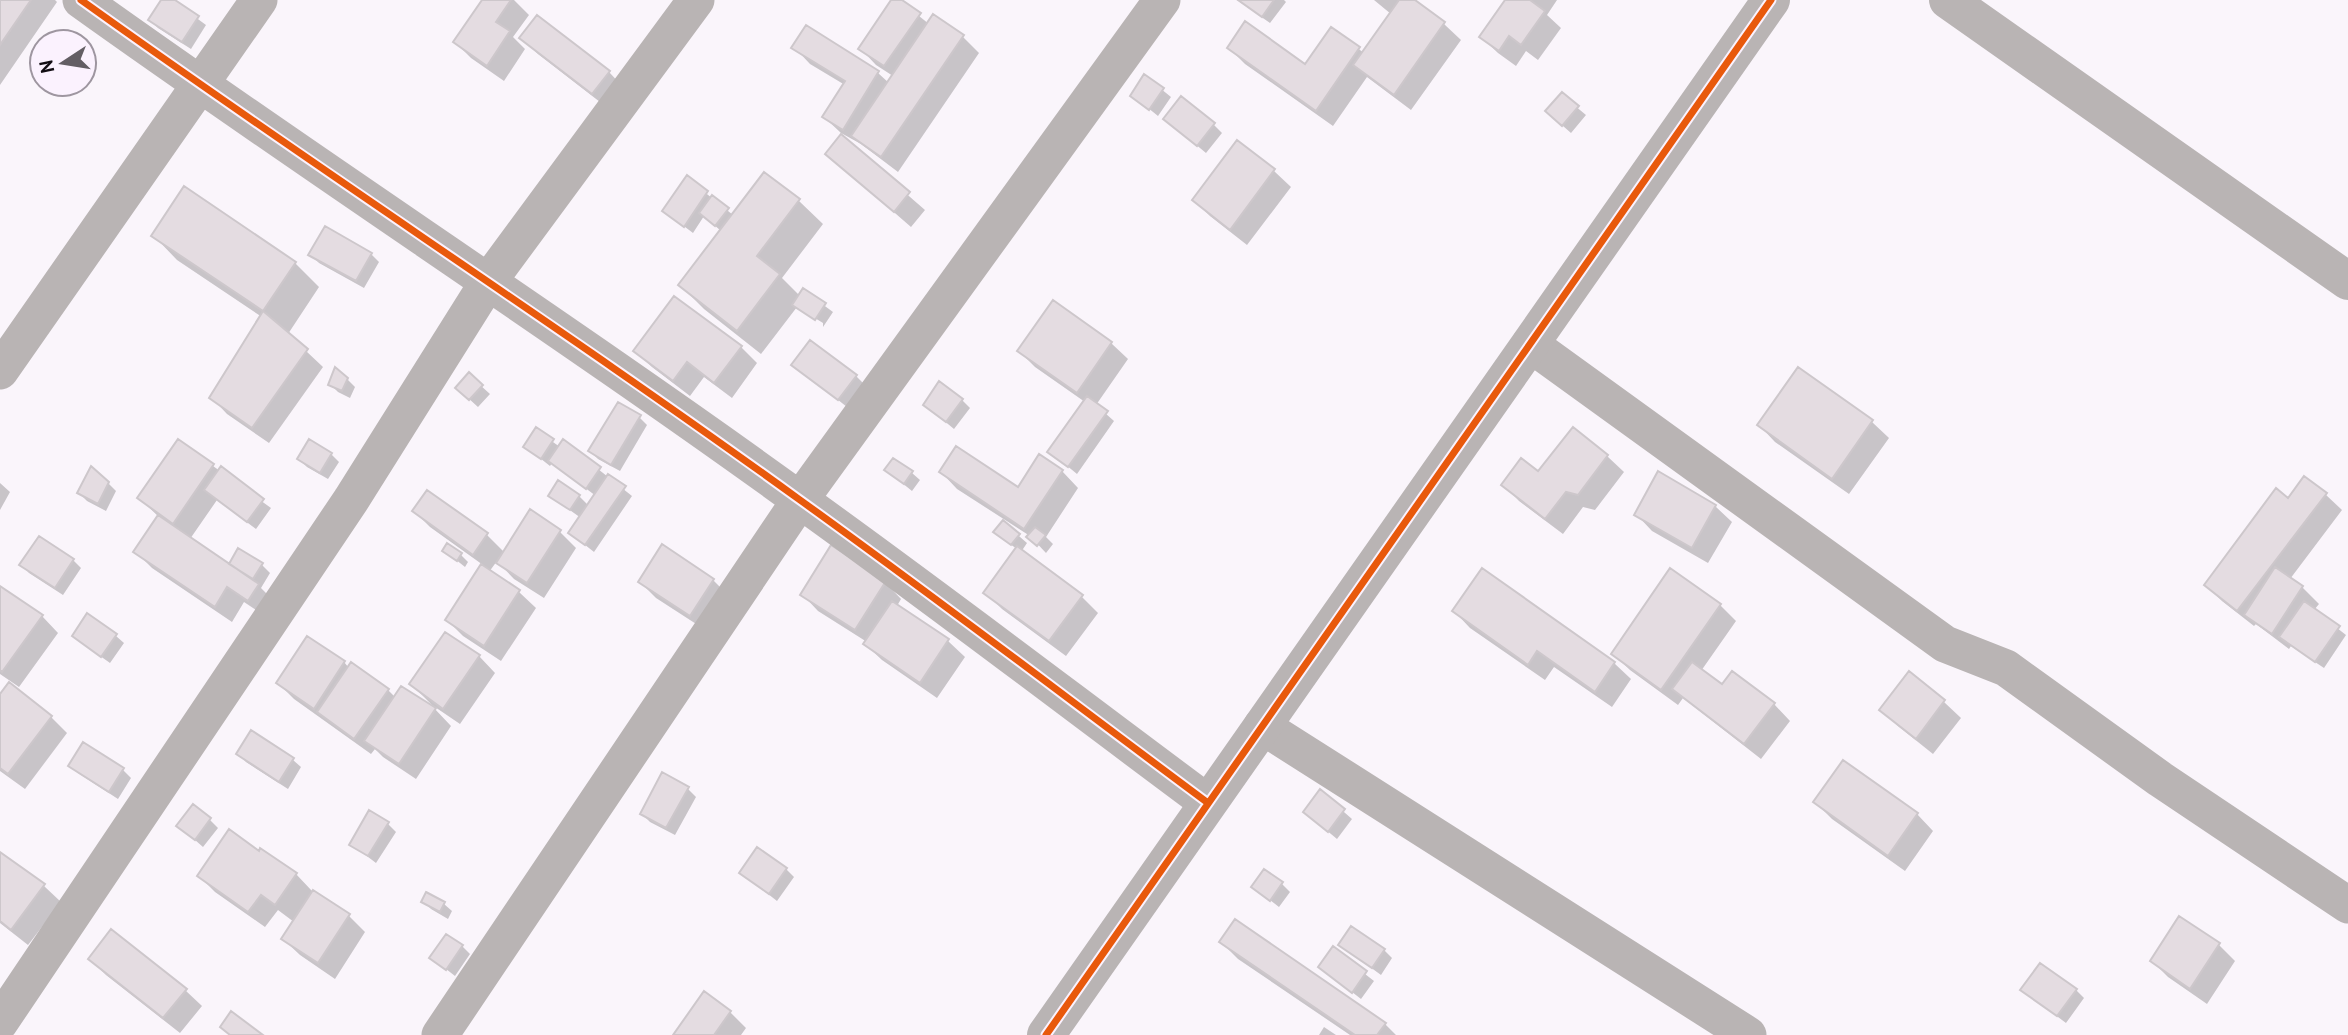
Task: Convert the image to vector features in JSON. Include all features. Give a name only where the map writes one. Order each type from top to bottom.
[{"type":"street","points":[[81,0],[199,85],[488,282],[800,500],[1208,803]]},
{"type":"street","points":[[0,371],[260,0]]},
{"type":"street","points":[[0,1021],[351,500],[488,282],[696,0]]},
{"type":"street","points":[[440,1035],[800,500],[1162,0]]},
{"type":"street","points":[[1046,1035],[1771,0]]},
{"type":"street","points":[[1948,0],[2348,281]]},
{"type":"street","points":[[1530,344],[1945,644],[2006,668],[2160,779],[2348,905]]},
{"type":"street","points":[[1262,726],[1723,1029]]},
{"type":"building","points":[[0,0],[31,0],[0,45]]},
{"type":"building","points":[[161,0],[175,0],[199,16],[182,42],[148,20]]},
{"type":"building","points":[[482,0],[511,0],[496,22],[510,31],[487,66],[453,42]]},
{"type":"building","points":[[891,0],[902,0],[921,13],[884,66],[858,49]]},
{"type":"building","points":[[1238,0],[1274,0],[1262,17]]},
{"type":"building","points":[[1399,0],[1415,0],[1445,22],[1394,95],[1353,65]]},
{"type":"building","points":[[1505,0],[1530,0],[1545,11],[1521,45],[1509,36],[1499,51],[1479,37]]},
{"type":"building","points":[[933,14],[964,35],[881,157],[851,136]]},
{"type":"building","points":[[537,15],[610,71],[592,94],[519,38]]},
{"type":"building","points":[[1245,21],[1305,64],[1331,27],[1360,47],[1316,111],[1227,48]]},
{"type":"building","points":[[806,25],[879,71],[843,130],[822,117],[845,81],[791,48]]},
{"type":"building","points":[[1144,74],[1164,88],[1149,110],[1130,96]]},
{"type":"building","points":[[1562,92],[1579,106],[1562,126],[1545,111]]},
{"type":"building","points":[[1181,96],[1215,123],[1197,146],[1163,119]]},
{"type":"building","points":[[841,134],[910,192],[894,212],[825,154]]},
{"type":"building","points":[[1237,140],[1275,169],[1230,230],[1192,200]]},
{"type":"building","points":[[764,172],[800,199],[757,256],[780,274],[737,331],[678,285]]},
{"type":"building","points":[[687,175],[708,191],[684,227],[662,211]]},
{"type":"building","points":[[184,186],[296,262],[263,311],[151,236]]},
{"type":"building","points":[[712,195],[729,208],[715,226],[699,213]]},
{"type":"building","points":[[325,226],[372,253],[356,281],[308,255]]},
{"type":"building","points":[[803,288],[826,303],[815,320],[792,305]]},
{"type":"building","points":[[674,296],[742,346],[714,383],[687,362],[673,381],[633,351]]},
{"type":"building","points":[[1053,300],[1112,342],[1077,393],[1017,351]]},
{"type":"building","points":[[263,311],[308,349],[252,428],[209,398]]},
{"type":"building","points":[[810,340],[857,375],[838,400],[791,365]]},
{"type":"building","points":[[335,367],[348,378],[342,391],[328,385]]},
{"type":"building","points":[[1798,367],[1873,420],[1832,479],[1757,425]]},
{"type":"building","points":[[469,372],[483,385],[469,400],[455,388]]},
{"type":"building","points":[[939,381],[963,399],[946,422],[923,405]]},
{"type":"building","points":[[1087,396],[1108,411],[1068,467],[1047,452]]},
{"type":"building","points":[[618,402],[641,415],[611,465],[588,451]]},
{"type":"building","points":[[536,427],[554,439],[541,459],[523,447]]},
{"type":"building","points":[[1573,427],[1608,455],[1578,495],[1566,492],[1545,519],[1501,485],[1521,458],[1538,471]]},
{"type":"building","points":[[178,439],[214,464],[173,524],[137,498]]},
{"type":"building","points":[[309,439],[332,453],[320,473],[297,459]]},
{"type":"building","points":[[563,439],[601,467],[586,489],[548,461]]},
{"type":"building","points":[[956,446],[1018,487],[1039,454],[1063,470],[1024,529],[939,472]]},
{"type":"building","points":[[893,458],[913,471],[904,484],[884,470]]},
{"type":"building","points":[[91,466],[109,482],[98,504],[77,493]]},
{"type":"building","points":[[221,466],[264,499],[247,522],[204,490]]},
{"type":"building","points":[[1658,471],[1716,505],[1692,548],[1634,515]]},
{"type":"building","points":[[608,474],[626,486],[585,545],[568,533]]},
{"type":"building","points":[[2304,476],[2327,493],[2237,611],[2204,585],[2276,488],[2288,498]]},
{"type":"building","points":[[558,480],[580,495],[570,510],[548,496]]},
{"type":"building","points":[[427,490],[488,533],[473,555],[412,511]]},
{"type":"building","points":[[530,509],[561,530],[527,583],[496,563]]},
{"type":"building","points":[[158,515],[259,584],[248,601],[227,587],[215,607],[133,552]]},
{"type":"building","points":[[1003,520],[1020,534],[1011,545],[993,532]]},
{"type":"building","points":[[1035,527],[1046,535],[1037,546],[1026,537]]},
{"type":"building","points":[[39,536],[74,559],[55,588],[19,565]]},
{"type":"building","points":[[447,543],[462,553],[457,561],[442,551]]},
{"type":"building","points":[[662,544],[714,579],[690,616],[638,582]]},
{"type":"building","points":[[831,545],[886,581],[855,630],[800,595]]},
{"type":"building","points":[[1017,546],[1083,595],[1049,641],[983,593]]},
{"type":"building","points":[[238,548],[263,563],[253,579],[229,564]]},
{"type":"building","points":[[481,564],[520,590],[484,646],[445,620]]},
{"type":"building","points":[[2275,567],[2303,586],[2272,634],[2244,615]]},
{"type":"building","points":[[1482,568],[1615,662],[1595,692],[1537,651],[1528,665],[1452,611]]},
{"type":"building","points":[[1670,568],[1721,604],[1661,690],[1611,654]]},
{"type":"building","points":[[0,586],[43,615],[2,672],[0,670]]},
{"type":"building","points":[[892,601],[949,639],[920,683],[863,644]]},
{"type":"building","points":[[2304,601],[2340,626],[2315,662],[2279,637]]},
{"type":"building","points":[[87,613],[117,634],[101,657],[72,636]]},
{"type":"building","points":[[445,632],[480,655],[443,709],[409,684]]},
{"type":"building","points":[[307,636],[345,661],[314,709],[276,683]]},
{"type":"building","points":[[351,662],[389,689],[354,739],[317,712]]},
{"type":"building","points":[[1692,662],[1722,684],[1732,671],[1775,703],[1744,744],[1672,689]]},
{"type":"building","points":[[1909,671],[1945,700],[1916,739],[1879,710]]},
{"type":"building","points":[[9,682],[52,716],[8,774],[0,768],[0,694]]},
{"type":"building","points":[[401,686],[436,708],[399,764],[364,741]]},
{"type":"building","points":[[251,730],[294,758],[279,782],[236,754]]},
{"type":"building","points":[[83,742],[124,768],[109,792],[68,766]]},
{"type":"building","points":[[1843,760],[1918,813],[1888,856],[1813,802]]},
{"type":"building","points":[[662,772],[689,787],[666,828],[640,814]]},
{"type":"building","points":[[1320,789],[1345,809],[1328,832],[1303,812]]},
{"type":"building","points":[[193,804],[211,818],[195,840],[176,826]]},
{"type":"building","points":[[369,810],[389,822],[368,856],[349,845]]},
{"type":"building","points":[[229,829],[259,851],[260,848],[297,873],[275,905],[261,895],[248,912],[197,876]]},
{"type":"building","points":[[757,847],[787,868],[769,894],[739,873]]},
{"type":"building","points":[[0,852],[45,884],[11,930],[0,921]]},
{"type":"building","points":[[1264,869],[1283,882],[1270,901],[1251,887]]},
{"type":"building","points":[[313,890],[350,914],[318,963],[281,939]]},
{"type":"building","points":[[426,892],[445,902],[440,912],[421,902]]},
{"type":"building","points":[[2179,916],[2220,943],[2190,989],[2150,961]]},
{"type":"building","points":[[1235,919],[1386,1023],[1377,1035],[1355,1035],[1219,942]]},
{"type":"building","points":[[1351,926],[1385,949],[1372,968],[1338,945]]},
{"type":"building","points":[[111,929],[187,989],[163,1018],[88,959]]},
{"type":"building","points":[[446,934],[463,945],[446,970],[429,958]]},
{"type":"building","points":[[1333,946],[1367,971],[1352,993],[1318,967]]},
{"type":"building","points":[[2040,963],[2077,989],[2057,1016],[2020,990]]},
{"type":"building","points":[[704,991],[731,1011],[714,1035],[673,1035]]},
{"type":"building","points":[[231,1011],[263,1035],[230,1035],[220,1027]]},
{"type":"cycle path","points":[[81,0],[711,436],[903,575],[1208,803]]},
{"type":"cycle path","points":[[1046,1035],[1771,0]]}]
